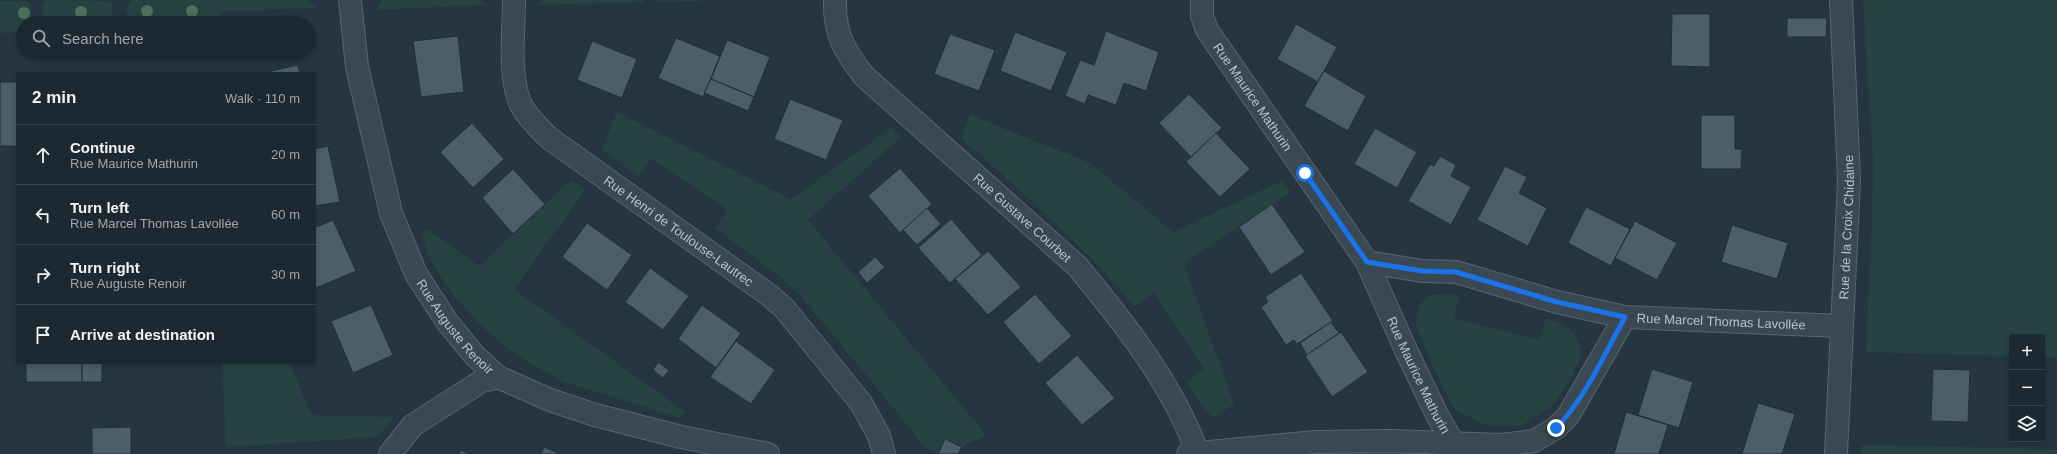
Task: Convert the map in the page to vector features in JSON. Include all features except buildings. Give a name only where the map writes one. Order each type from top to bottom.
[{"type":"street","name":"Rue Auguste Renoir","points":[[350,0],[357,67],[391,213],[416,274],[448,322],[475,356],[498,377],[550,400],[595,415],[681,437],[768,454]]},
{"type":"street","name":"Rue Henri de Toulouse-Lautrec","points":[[514,0],[514,74],[521,104],[533,122],[550,138],[763,291],[784,308],[861,403],[879,436],[884,454]]},
{"type":"street","name":"Rue Gustave Courbet","points":[[835,0],[835,16],[839,38],[848,57],[864,76],[1077,266],[1106,301],[1159,376],[1189,428],[1193,453]]},
{"type":"street","name":"Rue Maurice Mathurin","points":[[1202,0],[1202,16],[1208,30],[1367,262],[1437,415],[1453,443]]},
{"type":"street","name":"Rue de la Croix Chidaine","points":[[1836,454],[1849,180],[1841,0]]},
{"type":"street","name":"Rue Marcel Thomas Lavollée","points":[[1367,262],[1422,271],[1456,272],[1557,302],[1625,317],[1841,326]]},
{"type":"street","points":[[1193,453],[1316,442],[1391,441],[1501,445],[1534,441],[1556,428],[1568,416],[1598,367],[1625,317]]},
{"type":"street","points":[[390,454],[413,425],[477,384],[498,377]]},
{"type":"green space","points":[[49,0],[111,1],[113,16],[43,16],[43,3]]},
{"type":"green space","points":[[131,0],[305,0],[318,8],[220,11],[220,16],[128,16],[126,8]]},
{"type":"green space","points":[[383,0],[481,0],[485,5],[375,10]]},
{"type":"green space","points":[[541,0],[643,0],[643,2],[536,5]]},
{"type":"green space","points":[[658,0],[724,0],[659,2]]},
{"type":"green space","points":[[1863,0],[2057,0],[2057,358],[2045,357],[2045,334],[2009,334],[2009,356],[1866,352],[1873,161]]},
{"type":"green space","points":[[0,1],[25,1],[30,4],[32,16],[16,16],[16,32],[0,33]]},
{"type":"green space","points":[[617,112],[791,199],[891,128],[901,137],[808,220],[986,435],[962,447],[945,439],[938,454],[926,448],[801,296],[778,275],[715,228],[727,210],[652,158],[638,176],[602,150]]},
{"type":"green space","points":[[970,115],[1090,163],[1173,232],[1282,181],[1291,192],[1184,264],[1234,404],[1213,418],[1201,405],[1186,382],[1205,369],[1154,293],[1134,306],[1072,239],[961,138]]},
{"type":"green space","points":[[571,180],[585,190],[514,289],[685,412],[681,418],[564,382],[516,355],[477,322],[445,284],[427,254],[422,232],[428,230],[479,266]]},
{"type":"green space","points":[[1446,294],[1459,296],[1454,318],[1540,340],[1546,318],[1566,326],[1578,339],[1581,354],[1571,379],[1552,406],[1521,426],[1488,426],[1457,411],[1443,389],[1416,327],[1419,305],[1431,295]]},
{"type":"green space","points":[[222,364],[291,364],[311,415],[394,417],[377,437],[226,447]]},
{"type":"green space","points":[[1862,445],[2057,449],[2057,454],[1862,454]]},
{"type":"route","points":[[1305,173],[1367,262],[1422,271],[1456,272],[1557,302],[1625,317],[1598,367],[1568,416],[1556,428]]}]
